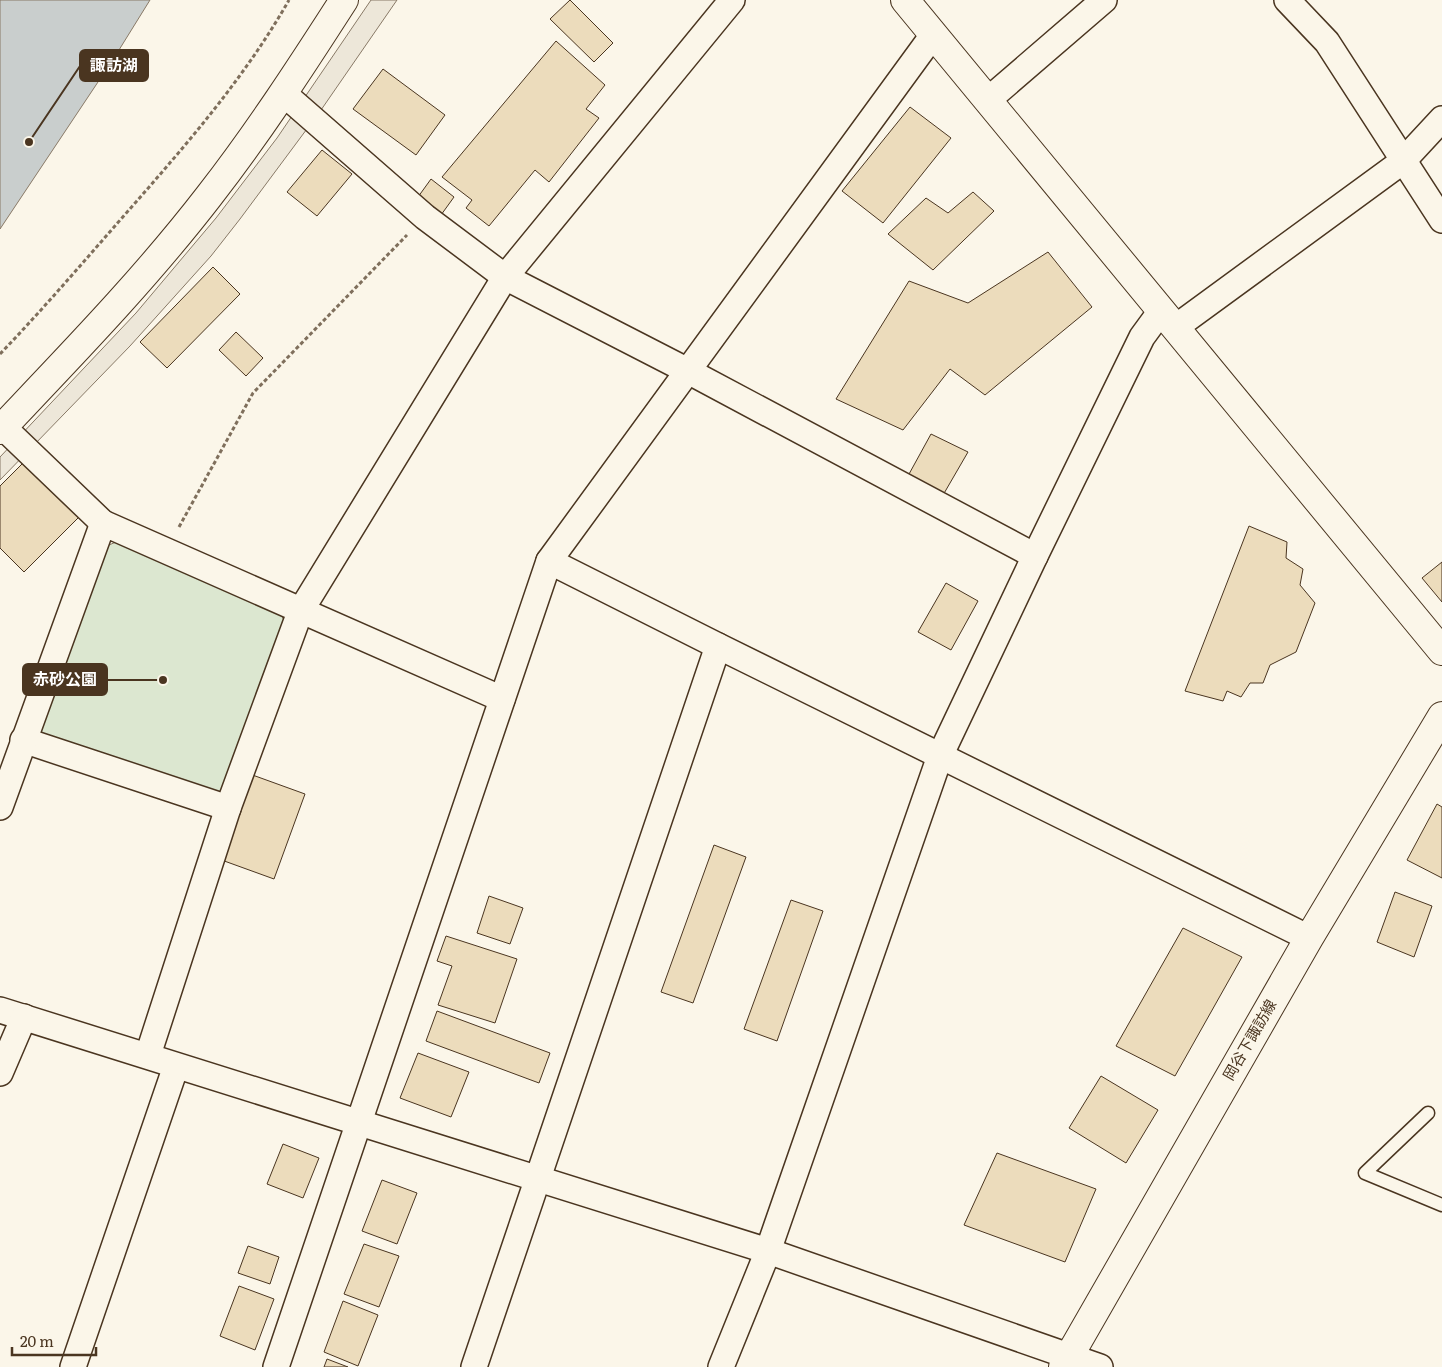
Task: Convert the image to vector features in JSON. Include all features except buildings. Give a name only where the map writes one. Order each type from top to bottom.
[{"type":"street","points":[[344,0],[284,93],[209,196],[134,288],[2,428],[102,523],[300,612],[502,699]]},
{"type":"street","points":[[148,1055],[228,808],[300,612],[505,277],[732,0]]},
{"type":"street","points":[[905,0],[1442,651]]},
{"type":"street","points":[[988,100],[1104,0]]},
{"type":"street","points":[[1288,0],[1327,42],[1442,220]]},
{"type":"street","points":[[276,1367],[549,561],[933,35]]},
{"type":"street","points":[[284,93],[425,217],[505,277],[688,371],[1035,556]]},
{"type":"street","points":[[721,1367],[768,1251],[940,756],[1142,337],[1403,162],[1442,119]]},
{"type":"street","points":[[0,807],[102,523]]},
{"type":"street","points":[[549,561],[1309,938]]},
{"type":"street","points":[[474,1367],[718,646]]},
{"type":"street","name":"岡谷下諏訪線","points":[[1066,1362],[1309,938],[1442,716]]},
{"type":"street","points":[[23,740],[228,808]]},
{"type":"street","points":[[0,1010],[768,1251],[1066,1362],[1100,1367]]},
{"type":"street","points":[[0,1073],[24,1018]]},
{"type":"street","points":[[73,1367],[176,1066]]},
{"type":"lane","points":[[1428,1113],[1364,1173],[1442,1205]]},
{"type":"path","points":[[0,354],[47,304],[199,129],[266,39],[289,0]]},
{"type":"path","points":[[166,551],[253,394],[425,217]]},
{"type":"green space","points":[[116,542],[280,612],[287,627],[227,799],[40,733],[102,548]]},
{"type":"shaded area","points":[[0,0],[150,0],[114,58],[0,229]]},
{"type":"shaded area","points":[[371,0],[397,0],[321,110],[240,219],[211,256],[130,346],[0,480],[0,457],[136,313],[216,218],[277,138]]},
{"type":"place","name":"諏訪湖","points":[[29,142]]},
{"type":"place","name":"赤砂公園","points":[[163,680]]}]
